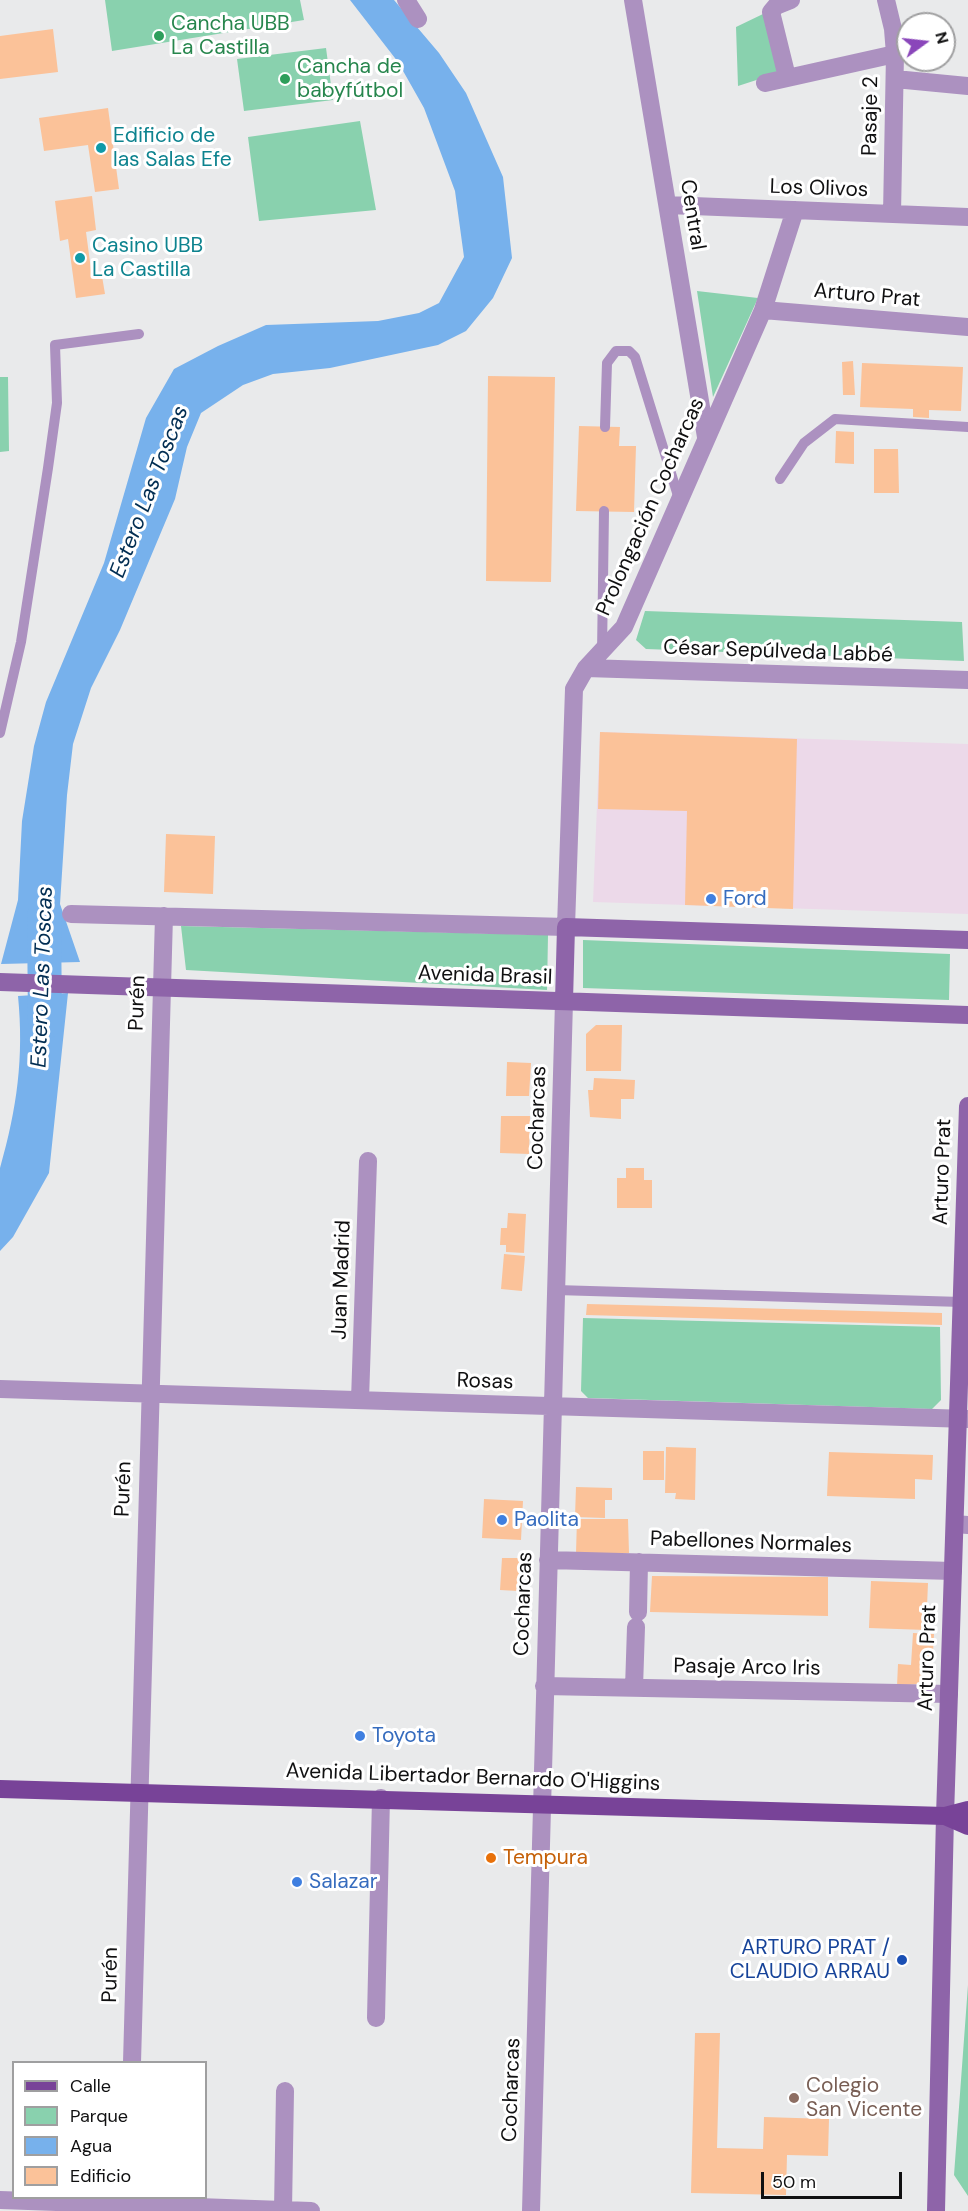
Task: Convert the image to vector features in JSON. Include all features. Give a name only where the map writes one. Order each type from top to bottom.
[{"type":"main road","points":[[566,927],[968,940]]},
{"type":"main road","name":"Cocharcas","points":[[564,1001],[566,927]]},
{"type":"main road","name":"Avenida Brasil","points":[[0,982],[968,1015]]},
{"type":"main road","name":"Arturo Prat","points":[[936,2211],[953,1571],[961,1524],[962,1302],[968,1106]]},
{"type":"main road","name":"Avenida Libertador Bernardo O'Higgins","points":[[0,1789],[542,1802],[945,1816],[968,1810]]},
{"type":"main road","name":"Avenida Libertador Bernardo O'Higgins","points":[[945,1816],[968,1826]]},
{"type":"street","points":[[406,0],[418,19]]},
{"type":"street","name":"Central","points":[[633,0],[706,437]]},
{"type":"street","points":[[787,76],[771,12],[776,6],[791,0]]},
{"type":"street","name":"Pasaje 2","points":[[886,0],[895,54],[892,214]]},
{"type":"street","name":"Pasaje 2","points":[[765,83],[787,76],[806,75],[895,54]]},
{"type":"street","points":[[894,79],[968,86]]},
{"type":"street","name":"Los Olivos","points":[[668,205],[968,217]]},
{"type":"street","name":"Prolongación Cocharcas","points":[[566,927],[574,689],[586,668],[624,627],[763,310],[795,210]]},
{"type":"street","name":"Arturo Prat","points":[[763,310],[968,327]]},
{"type":"street","name":"César Sepúlveda Labbé","points":[[586,668],[968,680]]},
{"type":"street","points":[[71,914],[566,927]]},
{"type":"street","name":"Purén","points":[[132,2061],[164,916]]},
{"type":"street","name":"Cocharcas","points":[[531,2211],[564,1001]]},
{"type":"street","name":"Juan Madrid","points":[[360,1400],[368,1161]]},
{"type":"street","name":"Rosas","points":[[0,1389],[963,1419]]},
{"type":"street","name":"Pabellones Normales","points":[[548,1560],[953,1571]]},
{"type":"street","points":[[634,1688],[639,1562]]},
{"type":"street","name":"Pasaje Arco Iris","points":[[544,1686],[949,1694]]},
{"type":"street","points":[[376,2018],[381,1798]]},
{"type":"street","points":[[283,2210],[285,2091]]},
{"type":"street","points":[[0,2200],[311,2211]]},
{"type":"lane","points":[[0,733],[21,642],[50,457],[57,403],[55,345],[139,334]]},
{"type":"lane","points":[[606,427],[607,363],[616,351],[629,351],[635,357],[680,501]]},
{"type":"lane","points":[[780,479],[804,443],[835,419],[968,427]]},
{"type":"lane","points":[[602,653],[604,511]]},
{"type":"lane","points":[[556,1290],[962,1302]]},
{"type":"shaded area","points":[[600,732],[968,744],[968,914],[593,902]]},
{"type":"green space","name":"Cancha UBB La Castilla","points":[[105,0],[300,0],[304,20],[112,51]]},
{"type":"green space","points":[[763,14],[778,73],[738,86],[736,27]]},
{"type":"green space","name":"Cancha de babyfútbol","points":[[326,48],[333,100],[244,111],[237,59]]},
{"type":"green space","points":[[360,121],[376,210],[259,221],[248,137]]},
{"type":"green space","points":[[697,291],[758,298],[713,397]]},
{"type":"green space","points":[[0,377],[8,377],[9,451],[0,452]]},
{"type":"green space","points":[[645,611],[962,622],[964,661],[646,649],[636,640]]},
{"type":"green space","points":[[181,926],[548,935],[547,990],[186,970]]},
{"type":"green space","points":[[583,940],[950,954],[949,1000],[583,988]]},
{"type":"green space","points":[[583,1318],[940,1327],[941,1400],[932,1409],[588,1398],[581,1391]]},
{"type":"green space","points":[[968,1985],[968,2196],[954,2175]]},
{"type":"water","points":[[350,0],[394,0],[439,53],[466,93],[503,177],[512,258],[493,298],[466,331],[438,345],[330,368],[273,374],[243,385],[201,413],[187,447],[175,499],[120,630],[91,688],[73,744],[67,795],[60,904],[80,962],[1,964],[18,900],[22,821],[34,746],[46,702],[104,563],[146,418],[174,369],[266,325],[378,321],[419,313],[439,303],[464,257],[455,191],[424,108],[398,62]]},
{"type":"water","points":[[68,993],[49,1173],[13,1237],[0,1251],[0,1168],[11,1125],[18,1083],[20,1019],[18,996]]},
{"type":"building","points":[[53,29],[58,72],[0,79],[0,36]]},
{"type":"building","name":"Edificio de las Salas Efe","points":[[108,108],[119,189],[95,192],[88,145],[44,151],[39,118]]},
{"type":"building","name":"Casino UBB La Castilla","points":[[92,196],[96,230],[86,232],[92,277],[102,276],[105,294],[76,298],[68,239],[60,241],[55,201]]},
{"type":"building","points":[[853,361],[855,395],[843,395],[842,362]]},
{"type":"building","points":[[862,363],[963,367],[961,411],[929,410],[929,418],[913,417],[913,409],[860,407]]},
{"type":"building","points":[[488,376],[555,377],[551,582],[486,581]]},
{"type":"building","points":[[579,426],[620,427],[619,446],[636,446],[634,512],[576,511]]},
{"type":"building","points":[[836,431],[854,432],[854,464],[835,463]]},
{"type":"building","points":[[874,449],[898,449],[899,493],[874,493]]},
{"type":"building","points":[[600,732],[797,739],[793,909],[685,905],[687,811],[598,809]]},
{"type":"building","points":[[166,834],[215,836],[213,894],[164,892]]},
{"type":"building","points":[[596,1025],[622,1025],[621,1071],[586,1071],[586,1034]]},
{"type":"building","points":[[507,1062],[531,1063],[529,1096],[506,1096]]},
{"type":"building","points":[[594,1078],[635,1080],[634,1099],[621,1099],[621,1119],[590,1117],[588,1090],[593,1090]]},
{"type":"building","points":[[501,1116],[530,1116],[529,1154],[500,1153]]},
{"type":"building","points":[[626,1168],[644,1168],[644,1180],[652,1180],[652,1208],[617,1208],[617,1178],[626,1178]]},
{"type":"building","points":[[508,1213],[526,1214],[524,1253],[506,1252],[506,1245],[500,1245],[501,1228],[507,1228]]},
{"type":"building","points":[[504,1254],[525,1256],[522,1291],[501,1289]]},
{"type":"building","points":[[587,1304],[942,1313],[942,1325],[586,1315]]},
{"type":"building","points":[[666,1447],[696,1448],[695,1500],[675,1499],[676,1493],[665,1493]]},
{"type":"building","points":[[643,1451],[664,1451],[664,1480],[643,1480]]},
{"type":"building","points":[[829,1452],[933,1455],[932,1480],[915,1479],[915,1499],[827,1496]]},
{"type":"building","points":[[576,1487],[612,1488],[612,1500],[605,1500],[605,1518],[575,1517]]},
{"type":"building","name":"Paolita","points":[[484,1499],[523,1501],[521,1540],[482,1538]]},
{"type":"building","points":[[577,1519],[628,1519],[629,1553],[576,1553]]},
{"type":"building","points":[[502,1558],[520,1558],[518,1591],[500,1590]]},
{"type":"building","points":[[652,1576],[828,1577],[828,1616],[650,1612]]},
{"type":"building","points":[[871,1581],[928,1583],[926,1630],[869,1628]]},
{"type":"building","points":[[913,1633],[934,1634],[932,1669],[927,1669],[926,1683],[897,1686],[898,1664],[911,1665]]},
{"type":"building","points":[[695,2033],[720,2033],[717,2148],[763,2149],[764,2117],[829,2119],[828,2156],[787,2155],[786,2195],[691,2193]]},
{"type":"waterway","name":"Estero Las Toscas","points":[[44,916],[45,1022]]},
{"type":"place","name":"Cancha UBB La Castilla","points":[[159,36]]},
{"type":"place","name":"Cancha de babyfútbol","points":[[285,79]]},
{"type":"place","name":"Edificio de las Salas Efe","points":[[101,148]]},
{"type":"place","name":"Casino UBB La Castilla","points":[[80,258]]},
{"type":"place","name":"Ford","points":[[711,899]]},
{"type":"place","name":"Paolita","points":[[502,1520]]},
{"type":"place","name":"Toyota","points":[[360,1736]]},
{"type":"place","name":"Tempura","points":[[491,1858]]},
{"type":"place","name":"Salazar","points":[[297,1882]]},
{"type":"place","name":"ARTURO PRAT / CLAUDIO ARRAU","points":[[902,1960]]},
{"type":"place","name":"Colegio San Vicente","points":[[794,2098]]}]
